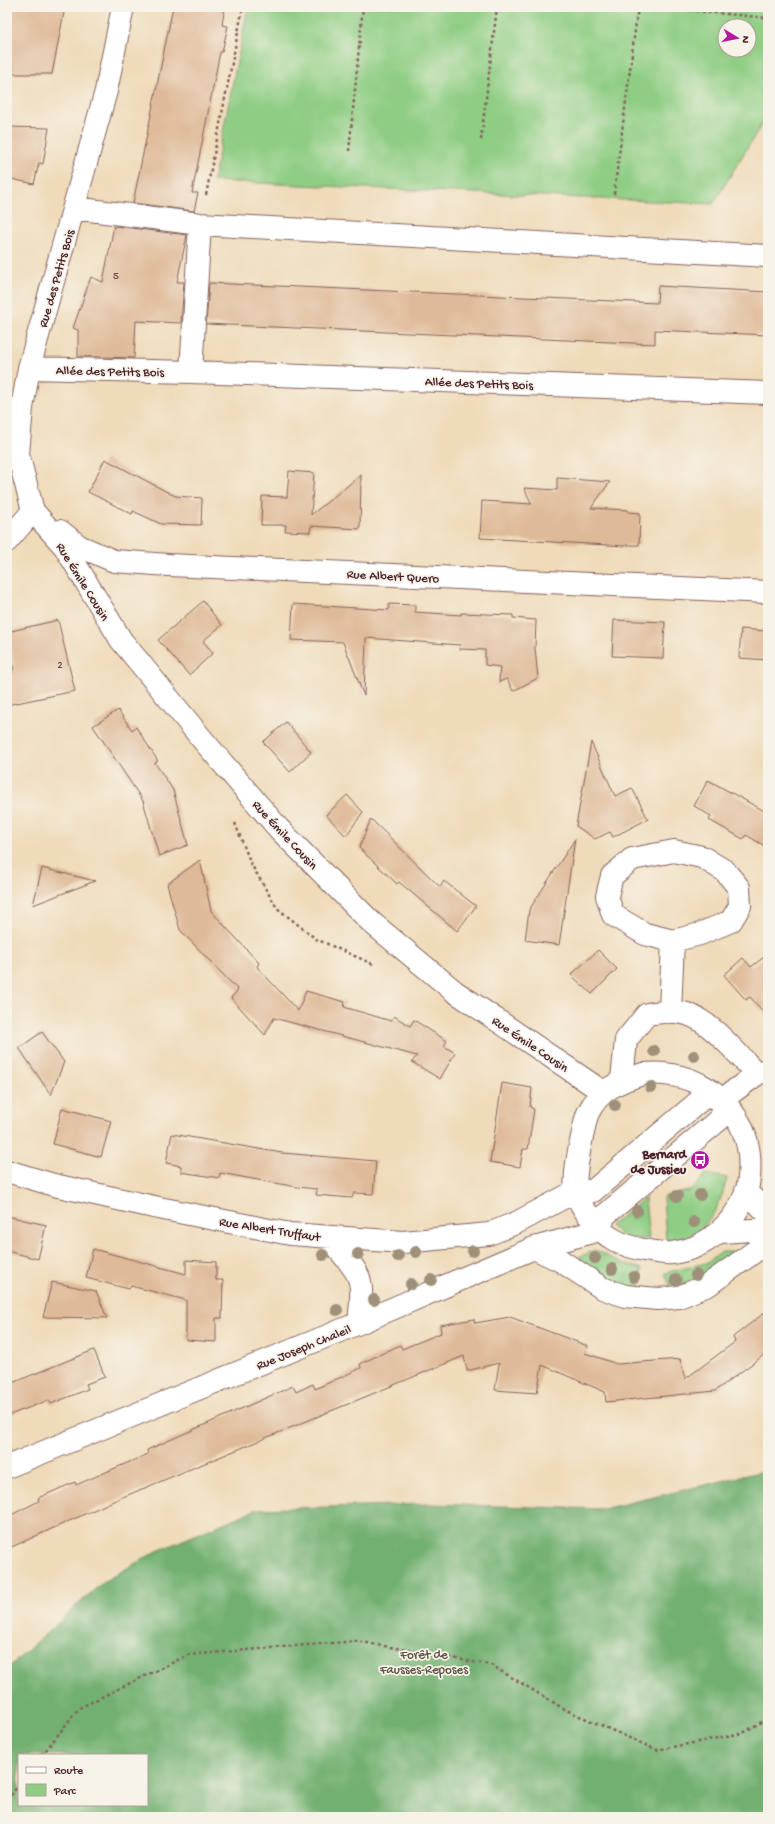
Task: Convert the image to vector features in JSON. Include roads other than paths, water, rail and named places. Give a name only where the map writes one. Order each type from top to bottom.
[{"type":"street","name":"Rue des Petits Bois","points":[[33,511],[18,454],[22,408],[29,368],[106,91],[123,7]]},
{"type":"street","points":[[74,208],[200,224],[768,256]]},
{"type":"street","points":[[191,372],[200,224]]},
{"type":"street","name":"Allée des Petits Bois","points":[[29,368],[191,372],[768,393]]},
{"type":"street","points":[[7,541],[33,511]]},
{"type":"street","name":"Rue Albert Quero","points":[[33,511],[79,546],[114,561],[176,566],[768,592]]},
{"type":"street","name":"Rue Émile Cousin","points":[[33,511],[65,547],[121,640],[202,739],[279,829],[371,922],[454,991],[603,1092]]},
{"type":"street","points":[[674,851],[702,857],[726,871],[739,888],[740,906],[731,921],[700,934],[673,941],[645,934],[613,915],[607,896],[612,876],[632,859],[674,851]]},
{"type":"street","points":[[670,1012],[673,941]]},
{"type":"street","points":[[576,1191],[593,1192],[704,1097],[723,1099],[763,1071],[706,1023],[687,1014],[670,1012],[647,1014],[626,1040],[622,1080]]},
{"type":"street","points":[[642,1074],[664,1074],[689,1079],[709,1089],[723,1099],[740,1123],[748,1145],[750,1168],[746,1191],[740,1206],[731,1220],[720,1232],[698,1246],[673,1253],[656,1253],[622,1245],[600,1230],[586,1212],[576,1191],[578,1153],[588,1113],[603,1092],[622,1080],[642,1074]]},
{"type":"street","points":[[600,1230],[604,1216],[720,1118],[723,1099]]},
{"type":"street","name":"Rue Albert Truffaut","points":[[7,1172],[54,1185],[154,1208],[290,1234],[403,1242],[489,1234],[518,1222],[576,1191]]},
{"type":"street","points":[[746,1191],[768,1214]]},
{"type":"street","points":[[720,1232],[768,1229]]},
{"type":"street","name":"Rue Joseph Chaleil","points":[[7,1467],[359,1323],[534,1248],[600,1230]]},
{"type":"street","points":[[328,1237],[356,1272],[360,1281],[359,1323]]},
{"type":"street","points":[[534,1248],[561,1261],[602,1288],[625,1296],[658,1299],[680,1297],[708,1285],[768,1242]]},
{"type":"place","name":"Bernard de Jussieu","points":[[700,1160]]},
{"type":"park label","name":"Forêt de Fausses-Reposes","points":[[424,1660]]}]
